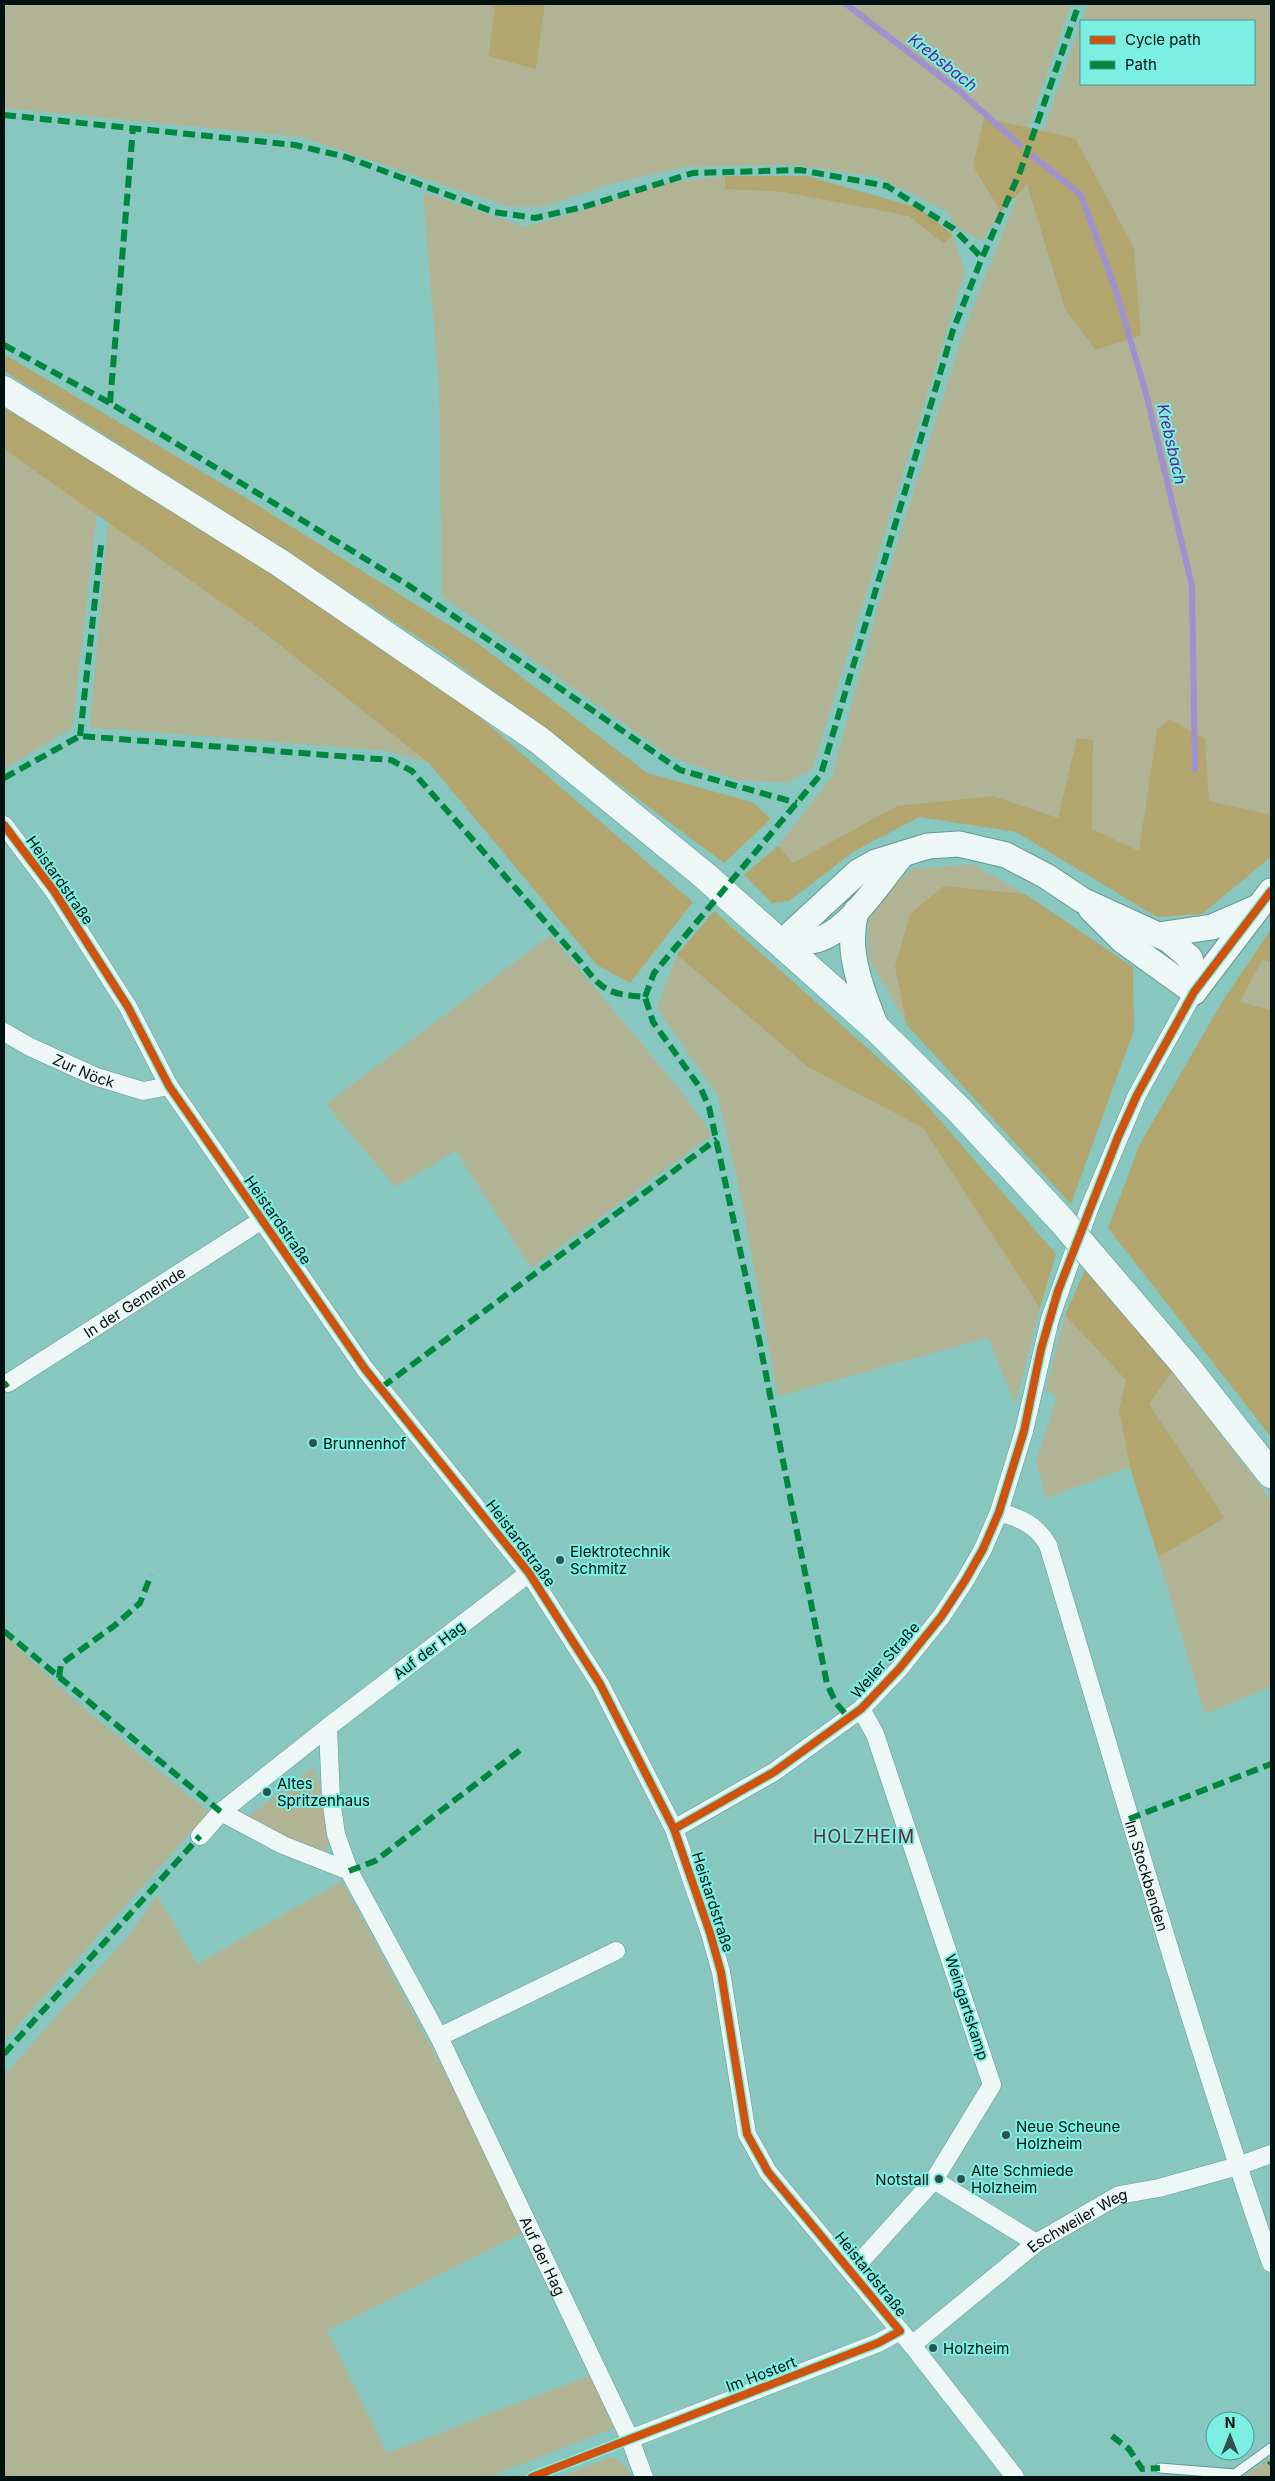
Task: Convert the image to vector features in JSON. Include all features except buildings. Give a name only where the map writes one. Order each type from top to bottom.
[{"type":"main road","points":[[4,390],[288,568],[539,740],[704,875],[876,1029],[961,1112],[1062,1220],[1185,1365],[1271,1474]]},
{"type":"main road","points":[[781,943],[858,872],[876,862],[940,844],[958,844],[991,850],[1021,862],[1082,900],[1158,935],[1184,951],[1190,958],[1195,978],[1194,992]]},
{"type":"main road","points":[[781,943],[806,942],[826,937],[843,925],[902,855]]},
{"type":"main road","points":[[1158,935],[1212,927],[1265,899]]},
{"type":"main road","points":[[1194,992],[1265,899]]},
{"type":"main road","points":[[1082,900],[1122,940],[1194,992]]},
{"type":"main road","points":[[856,911],[852,925],[853,955],[861,988],[876,1029]]},
{"type":"street","name":"Heistardstraße","points":[[4,825],[54,891],[128,1007],[169,1086],[365,1369],[529,1573],[600,1684],[674,1829],[721,1972],[748,2134],[768,2172],[912,2345],[1015,2477]]},
{"type":"street","name":"Weiler Straße","points":[[674,1829],[774,1772],[861,1709],[899,1669],[941,1617],[983,1549],[999,1512],[1024,1431],[1050,1319],[1089,1209],[1137,1095],[1194,992]]},
{"type":"street","name":"Zur Nöck","points":[[4,1032],[30,1047],[94,1076],[142,1091],[169,1086]]},
{"type":"street","name":"In der Gemeinde","points":[[8,1383],[262,1220]]},
{"type":"street","name":"Im Stockbenden","points":[[999,1512],[1030,1525],[1038,1531],[1048,1545],[1129,1819],[1238,2166],[1271,2263]]},
{"type":"street","name":"Auf der Hag","points":[[200,1836],[221,1812],[328,1727],[529,1573]]},
{"type":"street","name":"Weingartskamp","points":[[851,2272],[934,2180],[992,2085],[875,1734],[861,1709]]},
{"type":"street","name":"Auf der Hag","points":[[328,1727],[332,1808],[336,1834],[349,1870],[439,2036],[630,2439],[644,2477]]},
{"type":"street","points":[[221,1812],[283,1845],[349,1870]]},
{"type":"street","points":[[439,2036],[616,1951]]},
{"type":"street","name":"Eschweiler Weg","points":[[912,2345],[1036,2243],[1119,2195],[1159,2188],[1238,2166],[1271,2154]]},
{"type":"street","points":[[934,2180],[1036,2243]]},
{"type":"street","name":"Im Hostert","points":[[630,2439],[878,2344],[900,2331]]},
{"type":"lane","points":[[1160,2468],[1234,2474],[1271,2448]]},
{"type":"green space","points":[[4,4],[488,4],[495,9],[536,69],[545,4],[1071,4],[1028,128],[984,118],[974,166],[1001,212],[982,241],[957,228],[945,210],[875,176],[791,165],[684,167],[607,185],[544,207],[509,207],[301,137],[4,108]]},
{"type":"green space","points":[[1088,4],[1271,4],[1271,809],[1267,814],[1209,801],[1205,739],[1157,730],[1139,851],[1092,829],[1093,740],[1077,738],[1058,818],[993,796],[897,806],[793,863],[778,846],[832,776],[881,596],[964,330],[1019,192],[1027,184],[1065,309],[1096,350],[1141,335],[1134,248],[1075,139],[1043,131],[1080,26],[1080,85],[1255,85],[1255,20],[1082,20]]},
{"type":"green space","points":[[725,176],[725,189],[785,192],[909,216],[944,244],[953,235],[965,272],[812,770],[786,783],[736,780],[670,756],[442,596],[439,389],[423,192],[525,227],[584,210],[659,184]]},
{"type":"green space","points":[[4,449],[97,513],[72,728],[4,769]]},
{"type":"green space","points":[[108,521],[258,628],[429,763],[386,751],[90,727]]},
{"type":"green space","points":[[972,864],[1025,894],[944,886],[895,967],[907,1025],[869,959],[867,910],[912,869]]},
{"type":"green space","points":[[551,935],[684,1095],[712,1135],[531,1268],[456,1151],[395,1187],[326,1104]]},
{"type":"green space","points":[[677,955],[808,1067],[923,1128],[1040,1308],[1015,1404],[988,1338],[778,1396],[740,1193],[718,1096],[657,1008]]},
{"type":"green space","points":[[1262,960],[1271,963],[1271,1010],[1240,1002]]},
{"type":"green space","points":[[1065,1315],[1126,1380],[1119,1410],[1130,1467],[1046,1498],[1036,1461],[1057,1397],[1046,1390]]},
{"type":"green space","points":[[1172,1371],[1271,1500],[1271,1687],[1205,1714],[1158,1557],[1225,1518],[1149,1404]]},
{"type":"green space","points":[[4,1635],[80,1705],[209,1812],[4,2041]]},
{"type":"green space","points":[[313,1767],[327,1802],[332,1839],[324,1852],[304,1847],[245,1819]]},
{"type":"green space","points":[[342,1881],[477,2133],[527,2231],[327,2331],[387,2453],[591,2375],[616,2427],[490,2477],[4,2477],[4,2075],[130,1934],[157,1895],[197,1964]]},
{"type":"green space","points":[[611,2457],[622,2463],[633,2477],[559,2477]]},
{"type":"green space","points":[[1271,2458],[1271,2477],[1242,2477]]},
{"type":"shaded area","points":[[488,4],[545,4],[536,69],[488,56],[495,9]]},
{"type":"shaded area","points":[[984,118],[1075,138],[1134,248],[1141,335],[1096,350],[1065,309],[1027,185],[1001,212],[973,166]]},
{"type":"shaded area","points":[[725,176],[807,176],[919,208],[953,235],[944,244],[909,216],[785,192],[725,189]]},
{"type":"shaded area","points":[[4,354],[238,493],[476,642],[647,773],[752,802],[771,819],[724,863],[441,652],[4,371]]},
{"type":"shaded area","points":[[4,408],[169,505],[437,680],[693,902],[630,983],[597,965],[429,763],[258,628],[4,449]]},
{"type":"shaded area","points":[[1170,719],[1205,739],[1209,801],[1267,814],[1271,809],[1271,857],[1202,914],[1157,917],[1016,832],[919,817],[853,852],[789,901],[772,903],[744,875],[778,846],[793,863],[897,806],[993,796],[1058,818],[1077,738],[1093,740],[1092,829],[1139,851],[1157,729]]},
{"type":"shaded area","points":[[944,886],[1025,894],[1133,967],[1134,1030],[1071,1204],[907,1025],[895,967],[910,914]]},
{"type":"shaded area","points":[[714,911],[911,1087],[1056,1254],[1040,1308],[923,1128],[808,1067],[677,955]]},
{"type":"shaded area","points":[[1271,929],[1271,963],[1262,960],[1240,1002],[1271,1010],[1271,1437],[1108,1228],[1140,1144],[1222,1002]]},
{"type":"shaded area","points":[[1085,1270],[1172,1371],[1149,1404],[1225,1518],[1158,1557],[1130,1467],[1119,1410],[1126,1380],[1065,1315]]},
{"type":"waterway","name":"Krebsbach","points":[[846,4],[959,91],[1020,145]]},
{"type":"waterway","name":"Krebsbach","points":[[1033,156],[1081,195],[1116,291],[1147,397],[1192,586],[1195,769]]},
{"type":"marked path","points":[[645,997],[654,973],[821,774],[953,330],[1020,172],[1079,4]]},
{"type":"marked path","points":[[4,115],[295,145],[346,157],[494,212],[535,218],[583,207],[693,173],[800,170],[887,186],[954,229],[982,258]]},
{"type":"marked path","points":[[110,403],[133,128]]},
{"type":"marked path","points":[[4,345],[110,403],[408,585],[680,770],[797,803]]},
{"type":"marked path","points":[[80,736],[101,545]]},
{"type":"marked path","points":[[4,778],[80,736],[391,760],[412,771],[600,985],[614,992],[645,997],[653,1022],[701,1089],[709,1107],[756,1324],[827,1684],[836,1703],[849,1718]]},
{"type":"marked path","points":[[382,1387],[717,1139]]},
{"type":"marked path","points":[[4,1386],[8,1383]]},
{"type":"marked path","points":[[59,1678],[61,1664],[114,1626],[140,1603],[151,1575]]},
{"type":"marked path","points":[[4,1631],[221,1812]]},
{"type":"marked path","points":[[349,1871],[375,1861],[523,1748]]},
{"type":"marked path","points":[[1129,1819],[1271,1764]]},
{"type":"marked path","points":[[4,2054],[200,1836]]},
{"type":"marked path","points":[[1112,2436],[1129,2449],[1142,2469],[1160,2468]]},
{"type":"cycle path","points":[[4,825],[54,891],[128,1007],[169,1086],[365,1369],[529,1573],[600,1684],[674,1829],[710,1933],[721,1972],[747,2134],[768,2172],[900,2331],[878,2343],[532,2477]]},
{"type":"cycle path","points":[[674,1829],[774,1772],[861,1709],[899,1669],[941,1617],[966,1579],[983,1549],[999,1512],[1024,1431],[1041,1349],[1058,1291],[1118,1137],[1137,1095],[1194,992],[1271,891]]},
{"type":"place","name":"Brunnenhof","points":[[313,1443]]},
{"type":"place","name":"Elektrotechnik Schmitz","points":[[560,1560]]},
{"type":"place","name":"Altes Spritzenhaus","points":[[267,1792]]},
{"type":"place","name":"Neue Scheune Holzheim","points":[[1006,2135]]},
{"type":"place","name":"Notstall","points":[[939,2179]]},
{"type":"place","name":"Alte Schmiede Holzheim","points":[[961,2179]]},
{"type":"place","name":"Holzheim","points":[[933,2348]]},
{"type":"district","name":"HOLZHEIM","points":[[864,1836]]}]
